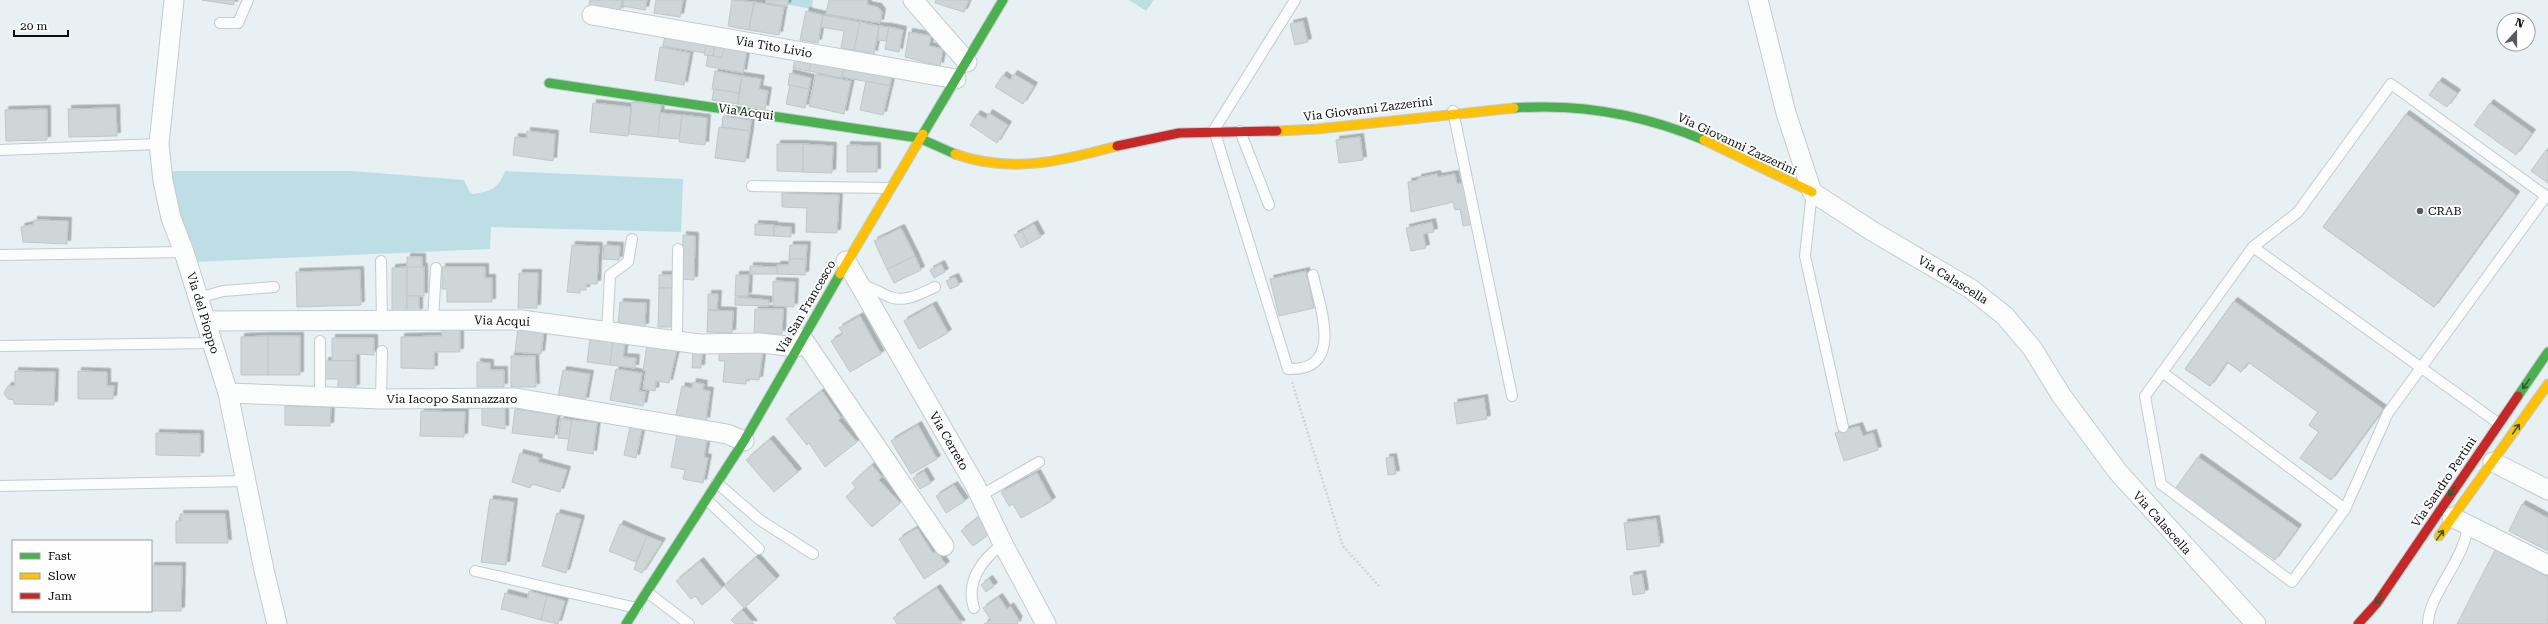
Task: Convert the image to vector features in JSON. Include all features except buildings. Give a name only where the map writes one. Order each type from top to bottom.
[{"type":"street","name":"Via del Pioppo","points":[[174,0],[159,144],[163,182],[171,218],[184,252],[228,393],[277,624]]},
{"type":"street","points":[[913,0],[967,62]]},
{"type":"street","name":"Via San Francesco","points":[[626,624],[744,441],[846,261],[1003,0]]},
{"type":"street","points":[[1758,0],[1786,113],[1812,192]]},
{"type":"street","name":"Via Tito Livio","points":[[592,15],[956,79]]},
{"type":"street","name":"Via Acqui","points":[[549,83],[919,138]]},
{"type":"street","name":"Via Giovanni Zazzerini","points":[[919,138],[963,157],[1020,166],[1047,163],[1162,135],[1214,130],[1240,131],[1319,129],[1453,111],[1538,106],[1590,108],[1635,115],[1672,126],[1703,139],[1812,192]]},
{"type":"street","name":"Via Calascella","points":[[1812,192],[1867,228],[1972,289],[2005,316],[2032,348],[2061,395],[2118,472],[2256,624]]},
{"type":"street","name":"Via Cerreto","points":[[846,261],[980,496],[1003,544],[1046,624]]},
{"type":"street","name":"Via Acqui","points":[[206,321],[521,320],[607,333],[699,344],[799,342]]},
{"type":"street","points":[[799,342],[944,546]]},
{"type":"street","name":"Via Sandro Pertini","points":[[2358,624],[2377,603],[2498,423],[2548,352]]},
{"type":"street","points":[[2435,542],[2460,521],[2493,462],[2548,384]]},
{"type":"street","name":"Via Iacopo Sannazzaro","points":[[228,393],[381,399],[516,398],[727,434],[744,441]]},
{"type":"street","points":[[2493,462],[2548,490]]},
{"type":"street","points":[[2460,521],[2548,566]]},
{"type":"lane","points":[[220,23],[238,23],[248,0]]},
{"type":"lane","points":[[1295,0],[1214,130],[1288,369],[1312,366],[1317,361],[1323,349],[1324,325],[1313,275]]},
{"type":"lane","points":[[2391,84],[2546,196],[2388,413],[2345,509],[2292,582],[2162,484],[2145,396],[2253,247],[2298,212],[2391,84]]},
{"type":"lane","points":[[1453,111],[1512,396]]},
{"type":"lane","points":[[1240,131],[1269,204]]},
{"type":"lane","points":[[0,150],[159,144]]},
{"type":"lane","points":[[752,186],[890,188]]},
{"type":"lane","points":[[1812,192],[1805,256],[1843,427]]},
{"type":"lane","points":[[607,333],[610,275],[628,262],[632,239]]},
{"type":"lane","points":[[2253,247],[2498,423]]},
{"type":"lane","points":[[677,342],[678,249]]},
{"type":"lane","points":[[0,255],[184,252]]},
{"type":"lane","points":[[381,261],[382,321]]},
{"type":"lane","points":[[433,320],[436,268]]},
{"type":"lane","points":[[860,286],[873,288],[896,299],[908,298],[936,287]]},
{"type":"lane","points":[[198,298],[222,291],[274,287]]},
{"type":"lane","points":[[320,340],[320,396]]},
{"type":"lane","points":[[0,346],[212,343]]},
{"type":"lane","points":[[381,399],[382,351]]},
{"type":"lane","points":[[2162,372],[2345,509]]},
{"type":"lane","points":[[980,496],[1039,462]]},
{"type":"lane","points":[[0,486],[246,481]]},
{"type":"lane","points":[[717,483],[760,520],[813,554]]},
{"type":"lane","points":[[707,500],[759,549]]},
{"type":"lane","points":[[2428,624],[2432,607],[2465,543],[2460,521]]},
{"type":"lane","points":[[974,608],[971,594],[977,573],[984,560],[1003,544]]},
{"type":"lane","points":[[475,571],[637,608]]},
{"type":"lane","points":[[647,592],[690,624]]},
{"type":"path","points":[[1288,369],[1343,546],[1379,586]]},
{"type":"shaded area","points":[[762,0],[813,0],[812,9]]},
{"type":"shaded area","points":[[1129,0],[1154,0],[1146,11]]},
{"type":"shaded area","points":[[170,171],[352,171],[464,180],[469,191],[473,194],[485,192],[494,188],[500,182],[505,171],[683,179],[681,232],[491,227],[490,249],[193,262],[174,194]]},
{"type":"traffic: fast","points":[[923,134],[1003,0]]},
{"type":"traffic: fast","points":[[549,83],[919,138],[955,154]]},
{"type":"traffic: fast","points":[[1514,108],[1563,107],[1611,112],[1658,123],[1704,140]]},
{"type":"traffic: fast","points":[[626,624],[744,441],[840,274]]},
{"type":"traffic: fast","points":[[2518,396],[2548,352]]},
{"type":"traffic: slow","points":[[1277,131],[1317,129],[1514,108]]},
{"type":"traffic: slow","points":[[840,274],[923,134]]},
{"type":"traffic: slow","points":[[1704,140],[1812,192]]},
{"type":"traffic: slow","points":[[955,154],[976,160],[1016,164],[1056,160],[1117,146]]},
{"type":"traffic: slow","points":[[2439,536],[2548,384]]},
{"type":"traffic: jam","points":[[1117,146],[1179,133],[1277,131]]},
{"type":"traffic: jam","points":[[2358,624],[2377,603],[2518,396]]},
{"type":"place","name":"CRAB","points":[[2420,211]]}]
